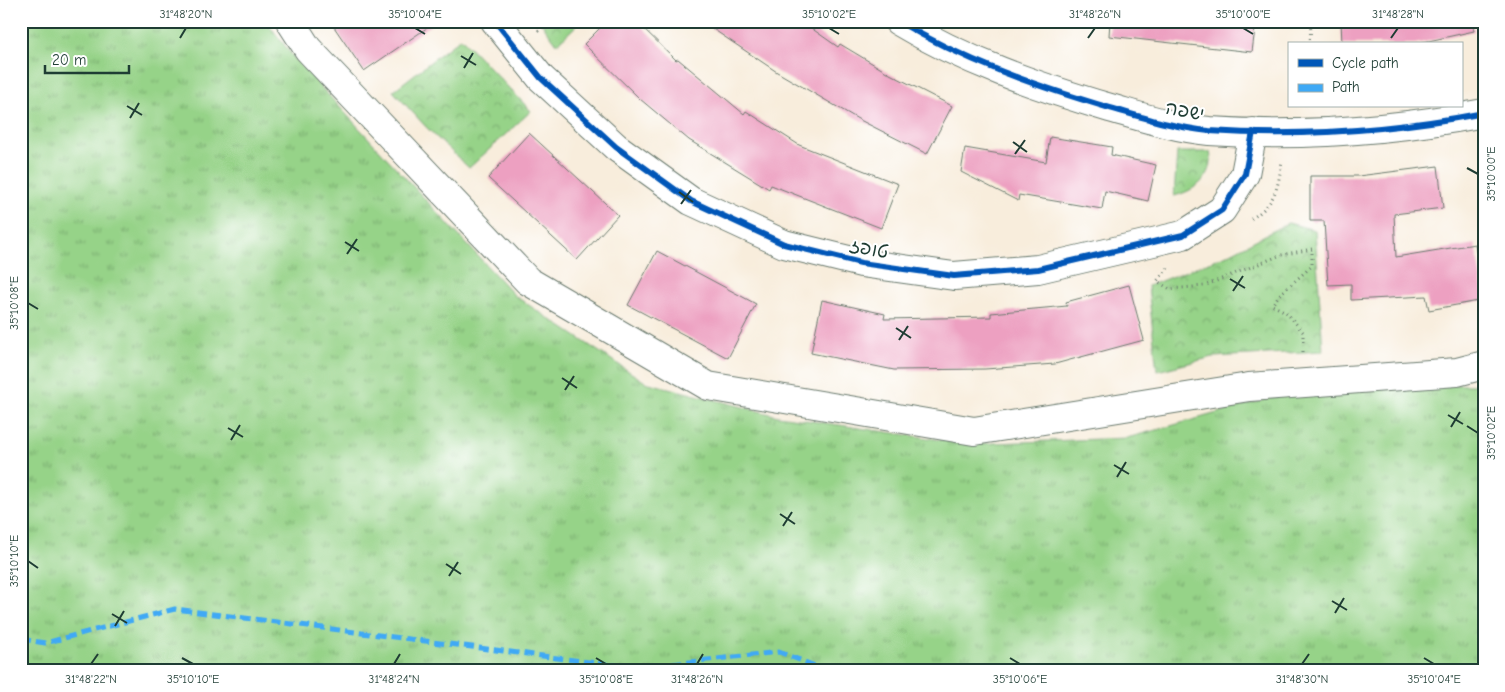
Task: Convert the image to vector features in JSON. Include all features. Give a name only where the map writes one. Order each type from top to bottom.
[{"type":"street","points":[[290,21],[308,49],[528,281],[708,386],[974,431],[1249,387],[1457,372],[1484,365]]},
{"type":"street","name":"טופז","points":[[495,21],[542,78],[616,147],[691,201],[784,244],[870,265],[954,276],[1038,269],[1182,235],[1222,210],[1245,174],[1253,132]]},
{"type":"street","name":"ישפה","points":[[898,21],[979,64],[1062,94],[1155,120],[1208,131],[1287,132],[1429,123],[1484,113]]},
{"type":"path","points":[[1310,21],[1310,42]]},
{"type":"path","points":[[1243,224],[1272,202],[1279,185],[1287,132]]},
{"type":"path","points":[[1175,264],[1166,269],[1158,281],[1170,289],[1204,286],[1281,256],[1312,249],[1312,266],[1279,295],[1272,305],[1286,312],[1303,332],[1303,383]]},
{"type":"green space","points":[[21,21],[266,21],[295,59],[515,296],[645,382],[778,416],[969,444],[1127,438],[1326,383],[1473,385],[1484,380],[1484,671],[21,671]]},
{"type":"green space","points":[[540,21],[581,21],[557,44]]},
{"type":"green space","points":[[461,38],[531,111],[469,168],[427,128],[393,91]]},
{"type":"green space","points":[[1177,152],[1210,152],[1211,161],[1207,176],[1202,182],[1189,191],[1174,196]]},
{"type":"green space","points":[[1288,223],[1315,230],[1323,351],[1213,357],[1157,371],[1148,286],[1227,255]]},
{"type":"building","points":[[330,21],[437,21],[364,71]]},
{"type":"building","points":[[607,21],[636,21],[676,60],[678,59],[744,114],[746,111],[799,145],[898,184],[881,228],[771,185],[769,189],[689,140],[640,99],[584,44]]},
{"type":"building","points":[[701,21],[801,21],[838,47],[840,44],[890,74],[952,106],[927,154],[858,119],[777,72]]},
{"type":"building","points":[[1110,21],[1256,21],[1252,52],[1109,36]]},
{"type":"building","points":[[1341,21],[1472,21],[1474,31],[1424,42],[1342,42]]},
{"type":"building","points":[[529,133],[618,215],[577,260],[488,178]]},
{"type":"building","points":[[1050,137],[1112,147],[1111,155],[1156,165],[1148,201],[1105,191],[1102,209],[1019,195],[1018,201],[961,172],[965,148],[1046,162]]},
{"type":"building","points":[[1438,166],[1443,208],[1394,214],[1396,257],[1475,244],[1484,300],[1429,310],[1426,296],[1351,300],[1351,284],[1328,285],[1324,221],[1310,221],[1310,176],[1358,176]]},
{"type":"building","points":[[657,251],[756,304],[728,358],[628,305]]},
{"type":"building","points":[[1129,285],[1144,340],[1055,364],[985,369],[894,370],[811,353],[822,300],[885,314],[884,319],[991,317],[991,313],[1067,306],[1066,302]]},
{"type":"marked path","points":[[21,639],[45,643],[175,609],[636,668],[779,652],[828,671]]},
{"type":"cycle path","points":[[495,21],[541,78],[616,147],[691,201],[784,244],[861,263],[954,276],[1038,269],[1183,235],[1222,210],[1245,174],[1253,132]]},
{"type":"cycle path","points":[[898,21],[949,48],[1028,81],[1082,100],[1197,130],[1243,133],[1347,131],[1416,124],[1484,113]]}]
